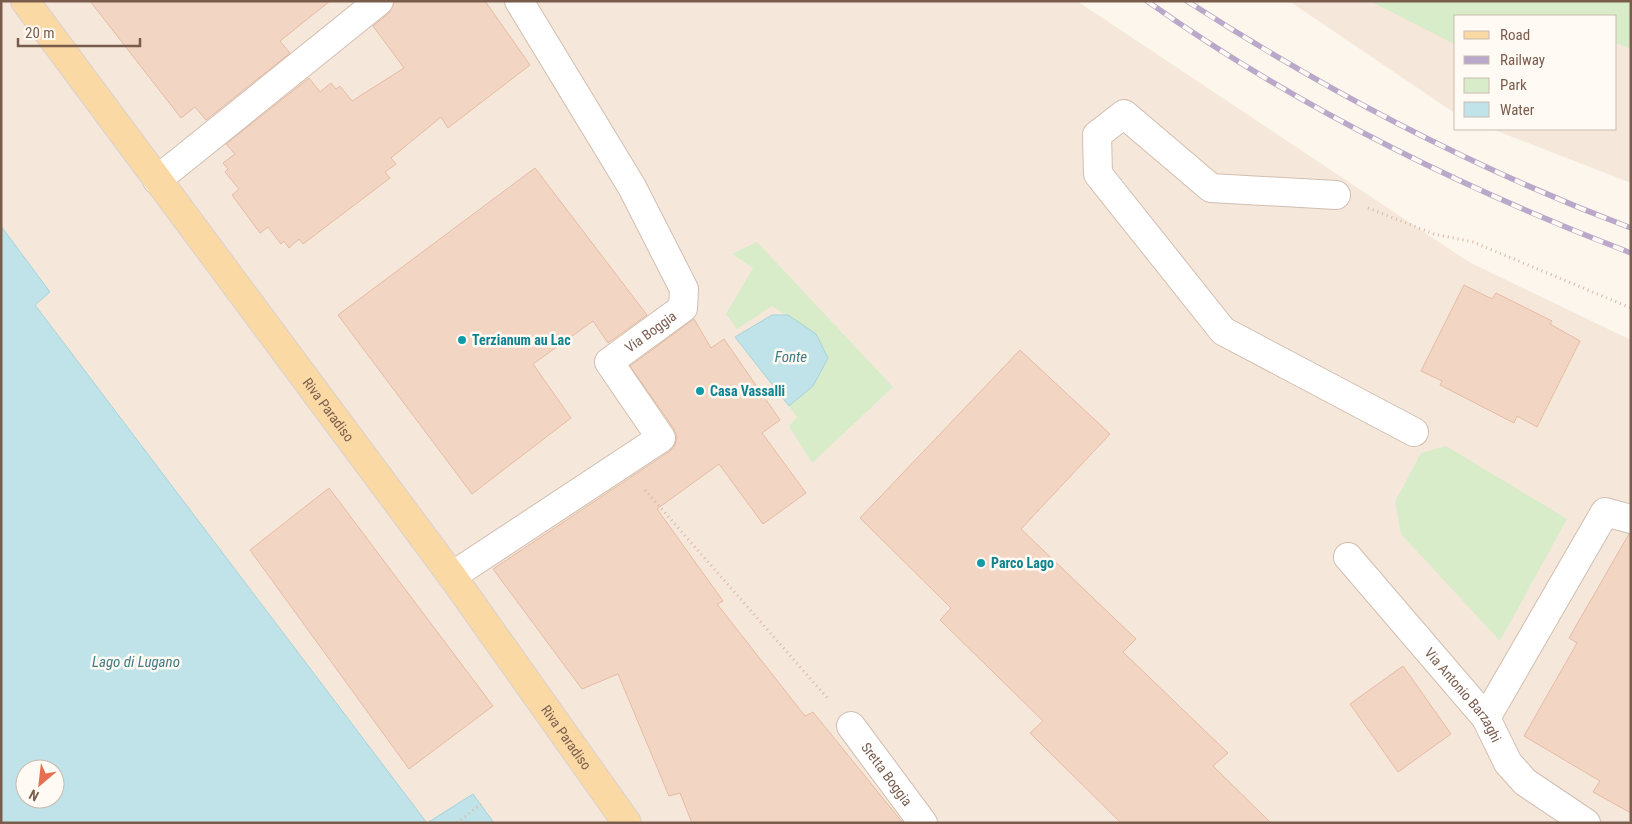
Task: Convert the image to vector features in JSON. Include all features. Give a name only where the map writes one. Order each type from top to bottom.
[{"type":"main road","name":"Riva Paradiso","points":[[33,4],[157,180],[452,576],[626,823]]},
{"type":"street","points":[[157,180],[379,1]]},
{"type":"street","name":"Via Boggia","points":[[452,576],[661,438],[609,362],[683,308],[684,289],[632,187],[519,1]]},
{"type":"street","points":[[1336,194],[1210,188],[1124,114],[1097,135],[1098,174],[1223,331],[1414,432]]},
{"type":"street","points":[[1486,718],[1605,512],[1631,519]]},
{"type":"street","name":"Via Antonio Barzaghi","points":[[1348,557],[1486,718],[1508,763],[1525,782],[1586,823]]},
{"type":"street","name":"Sretta Boggia","points":[[851,726],[923,823]]},
{"type":"path","points":[[1336,194],[1434,234],[1472,242],[1631,308]]},
{"type":"path","points":[[624,462],[643,488],[851,726]]},
{"type":"path","points":[[457,823],[481,804]]},
{"type":"shaded area","points":[[1,1],[1077,1],[1469,262],[1631,340],[1631,823],[494,823],[473,794],[427,823],[35,305],[50,292],[1,226]]},
{"type":"shaded area","points":[[1289,1],[1631,1],[1631,183],[1495,130],[1617,130],[1617,15],[1454,15],[1454,113]]},
{"type":"green space","points":[[1370,1],[1631,1],[1631,49],[1617,43],[1617,15],[1454,15],[1454,44]]},
{"type":"green space","points":[[757,242],[893,387],[812,463],[789,426],[797,417],[789,406],[813,386],[816,334],[772,306],[737,329],[726,314],[753,268],[732,254]]},
{"type":"green space","points":[[1446,446],[1567,519],[1500,641],[1401,534],[1395,502],[1421,453]]},
{"type":"water","name":"Lago di Lugano","points":[[1,226],[50,292],[35,305],[427,823],[1,823]]},
{"type":"water","name":"Fonte","points":[[772,315],[788,315],[816,334],[828,358],[813,386],[789,406],[735,337]]},
{"type":"water","points":[[473,794],[494,823],[427,823]]},
{"type":"building","points":[[90,1],[330,1],[280,41],[290,53],[206,120],[195,107],[181,118]]},
{"type":"building","points":[[394,1],[485,1],[530,65],[448,128],[441,117],[391,158],[396,164],[385,172],[390,178],[303,244],[299,239],[289,248],[284,241],[281,244],[268,227],[260,233],[232,195],[239,189],[225,172],[228,169],[223,163],[235,154],[226,144],[309,78],[320,92],[331,83],[336,89],[340,86],[352,101],[404,68],[373,26],[389,13]]},
{"type":"building","name":"Terzianum au Lac","points":[[535,168],[647,315],[608,343],[593,321],[533,364],[571,418],[472,494],[338,315]]},
{"type":"building","points":[[1464,285],[1492,299],[1496,293],[1552,321],[1550,324],[1580,341],[1537,427],[1517,416],[1514,423],[1440,385],[1442,381],[1421,371]]},
{"type":"building","points":[[694,319],[711,348],[724,339],[780,420],[762,433],[806,493],[763,524],[719,464],[657,509],[723,601],[717,604],[805,716],[813,712],[903,823],[692,823],[680,793],[669,796],[618,674],[582,689],[493,569],[670,451],[675,445],[677,437],[674,429],[630,366]]},
{"type":"building","name":"Parco Lago","points":[[1020,350],[1110,434],[1021,529],[1136,639],[1123,652],[1228,753],[1213,766],[1271,823],[1121,823],[1030,733],[1043,721],[940,620],[951,608],[860,518]]},
{"type":"building","points":[[329,488],[493,706],[409,769],[250,550]]},
{"type":"building","points":[[1629,534],[1631,534],[1631,813],[1593,792],[1600,781],[1524,736],[1577,643],[1569,638]]},
{"type":"building","points":[[1403,666],[1451,734],[1398,772],[1350,704]]},
{"type":"railway","points":[[1147,1],[1261,76],[1381,142],[1504,201],[1631,253]]},
{"type":"railway","points":[[1187,1],[1294,67],[1403,126],[1516,180],[1631,228]]},
{"type":"place","name":"Terzianum au Lac","points":[[462,340]]},
{"type":"place","name":"Casa Vassalli","points":[[700,391]]},
{"type":"place","name":"Parco Lago","points":[[981,563]]}]
